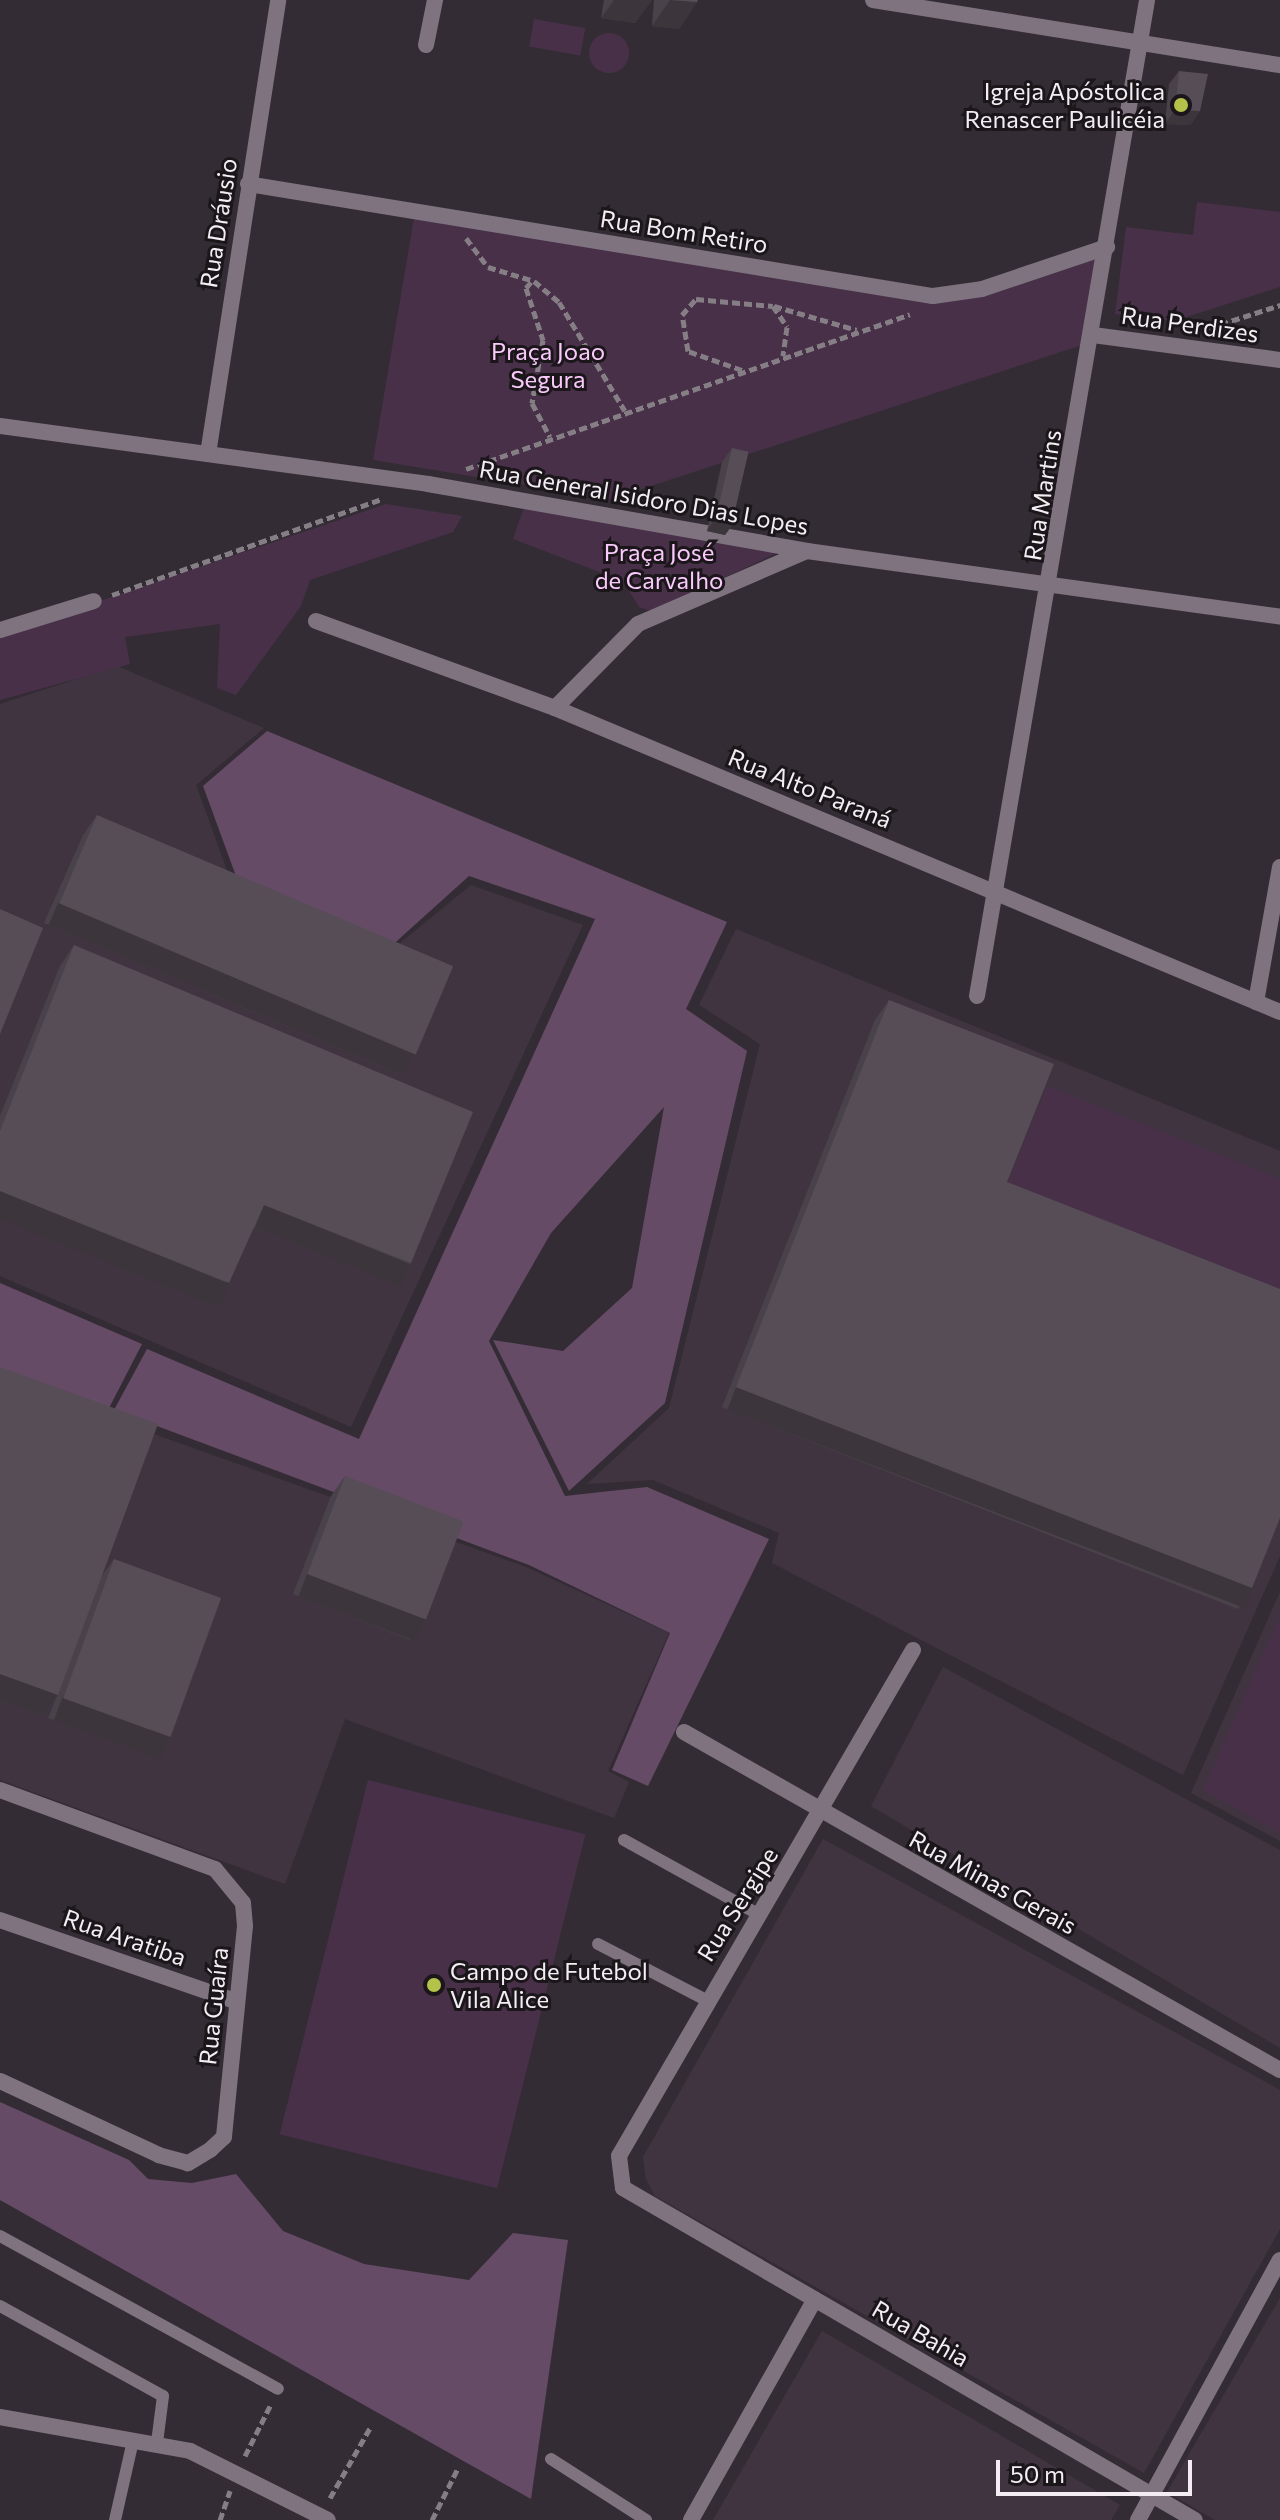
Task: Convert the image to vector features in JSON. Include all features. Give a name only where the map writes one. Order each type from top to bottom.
[{"type":"street","name":"Rua Dráusio","points":[[208,454],[278,0]]},
{"type":"street","points":[[426,45],[435,0]]},
{"type":"street","points":[[873,0],[1280,65]]},
{"type":"street","name":"Rua Martins","points":[[977,996],[1052,583],[1147,0]]},
{"type":"street","name":"Rua Bom Retiro","points":[[248,184],[933,296],[982,289],[1107,247]]},
{"type":"street","name":"Rua Perdizes","points":[[1093,335],[1280,360]]},
{"type":"street","name":"Rua General Isidoro Dias Lopes","points":[[0,426],[428,484],[807,551],[1280,617]]},
{"type":"street","points":[[555,708],[638,624],[807,551]]},
{"type":"street","points":[[0,630],[94,601]]},
{"type":"street","name":"Rua Alto Paraná","points":[[316,621],[555,708],[996,889],[1280,1012]]},
{"type":"street","points":[[1256,1002],[1280,867]]},
{"type":"street","name":"Rua Sergipe","points":[[623,2188],[619,2156],[756,1913],[820,1813],[913,1650]]},
{"type":"street","name":"Rua Minas Gerais","points":[[684,1732],[820,1813],[1280,2070]]},
{"type":"street","name":"Rua Guaíra","points":[[0,1790],[215,1869],[232,1884],[245,1926],[235,2001],[224,2137],[188,2163],[0,2081]]},
{"type":"street","name":"Rua Aratiba","points":[[0,1920],[235,2001]]},
{"type":"street","name":"Rua Bahia","points":[[623,2188],[1195,2520]]},
{"type":"street","points":[[1138,2520],[1280,2260]]},
{"type":"street","points":[[691,2520],[815,2299]]},
{"type":"street","points":[[0,2417],[157,2443],[213,2461],[324,2518]]},
{"type":"lane","points":[[624,1840],[756,1913]]},
{"type":"lane","points":[[598,1944],[706,2000]]},
{"type":"lane","points":[[0,2236],[278,2389]]},
{"type":"lane","points":[[0,2306],[163,2396],[157,2443]]},
{"type":"lane","points":[[115,2520],[133,2441]]},
{"type":"lane","points":[[551,2459],[646,2520]]},
{"type":"path","points":[[459,218],[479,261],[534,281],[573,317],[625,411]]},
{"type":"path","points":[[534,281],[526,288],[543,340],[532,403],[551,438]]},
{"type":"path","points":[[744,370],[694,357],[681,337],[682,315],[709,295],[773,306],[859,331]]},
{"type":"path","points":[[1205,330],[1280,305]]},
{"type":"path","points":[[773,306],[787,327],[782,357]]},
{"type":"path","points":[[428,484],[625,411],[928,308]]},
{"type":"path","points":[[94,601],[330,516]]},
{"type":"path","points":[[324,2518],[371,2426]]},
{"type":"path","points":[[432,2520],[458,2468]]},
{"type":"shaded area","points":[[117,666],[264,728],[196,785],[234,890],[389,952],[471,885],[583,925],[351,1427],[0,1276],[0,704]]},
{"type":"shaded area","points":[[267,731],[727,922],[686,1009],[747,1051],[665,1403],[569,1491],[493,1340],[563,1351],[632,1288],[664,1107],[551,1233],[489,1341],[565,1496],[647,1487],[769,1539],[648,1786],[612,1770],[670,1633],[529,1565],[114,1410],[147,1349],[359,1439],[595,919],[469,876],[388,949],[240,887],[203,786]]},
{"type":"shaded area","points":[[736,929],[1280,1151],[1280,1556],[1183,1775],[772,1563],[779,1533],[653,1480],[587,1484],[669,1408],[760,1044],[699,1005]]},
{"type":"shaded area","points":[[0,1283],[142,1344],[108,1410],[0,1376]]},
{"type":"shaded area","points":[[0,1379],[526,1567],[669,1633],[608,1771],[629,1782],[614,1818],[345,1719],[285,1884],[0,1780]]},
{"type":"shaded area","points":[[1280,1592],[1280,1841],[1191,1793]]},
{"type":"shaded area","points":[[943,1667],[1280,1850],[1280,2048],[871,1806]]},
{"type":"shaded area","points":[[823,1839],[1280,2090],[1280,2229],[1144,2473],[655,2196],[646,2179],[643,2157]]},
{"type":"shaded area","points":[[0,2102],[129,2160],[148,2179],[192,2183],[236,2174],[283,2231],[364,2264],[469,2280],[513,2233],[568,2240],[531,2499],[0,2200]]},
{"type":"shaded area","points":[[1280,2298],[1280,2520],[1215,2520],[1167,2492]]},
{"type":"shaded area","points":[[822,2331],[1120,2505],[1111,2520],[713,2520]]},
{"type":"green space","points":[[534,19],[585,28],[580,56],[529,47]]},
{"type":"green space","points":[[609,33],[623,39],[629,53],[623,67],[609,73],[595,67],[589,53],[595,39]]},
{"type":"green space","points":[[1197,202],[1280,212],[1280,287],[1174,321],[1115,314],[1126,227],[1193,235]]},
{"type":"green space","name":"Praça Joao Segura","points":[[414,218],[933,303],[1098,258],[1082,345],[611,499],[373,460]]},
{"type":"green space","name":"Praça José de Carvalho","points":[[526,502],[786,549],[652,611],[639,607],[623,581],[513,539]]},
{"type":"green space","points":[[386,504],[462,516],[453,532],[310,580],[301,606],[236,695],[217,688],[220,624],[125,637],[130,664],[0,700],[0,635]]},
{"type":"green space","points":[[1047,1086],[1280,1179],[1280,1306],[1001,1199]]},
{"type":"green space","points":[[1280,1616],[1280,1833],[1203,1790]]},
{"type":"green space","name":"Campo de Futebol Vila Alice","points":[[368,1780],[585,1834],[497,2188],[280,2134]]},
{"type":"building","points":[[1179,71],[1208,74],[1200,111],[1175,110]]},
{"type":"building","points":[[732,448],[749,452],[733,521],[716,517]]},
{"type":"building","points":[[97,815],[453,966],[416,1055],[59,903]]},
{"type":"building","points":[[0,909],[43,928],[0,1034]]},
{"type":"building","points":[[74,945],[473,1112],[411,1263],[264,1205],[229,1283],[0,1191],[0,1131]]},
{"type":"building","points":[[889,1000],[1054,1064],[1007,1182],[1280,1289],[1280,1518],[1252,1588],[736,1387]]},
{"type":"building","points":[[0,1367],[158,1424],[58,1695],[0,1674]]},
{"type":"building","points":[[345,1476],[464,1522],[426,1620],[307,1574]]},
{"type":"building","points":[[114,1559],[221,1598],[171,1737],[63,1698]]},
{"type":"place","name":"Igreja Apóstolica Renascer Paulicéia","points":[[1181,105]]},
{"type":"place","name":"Campo de Futebol Vila Alice","points":[[434,1985]]}]
